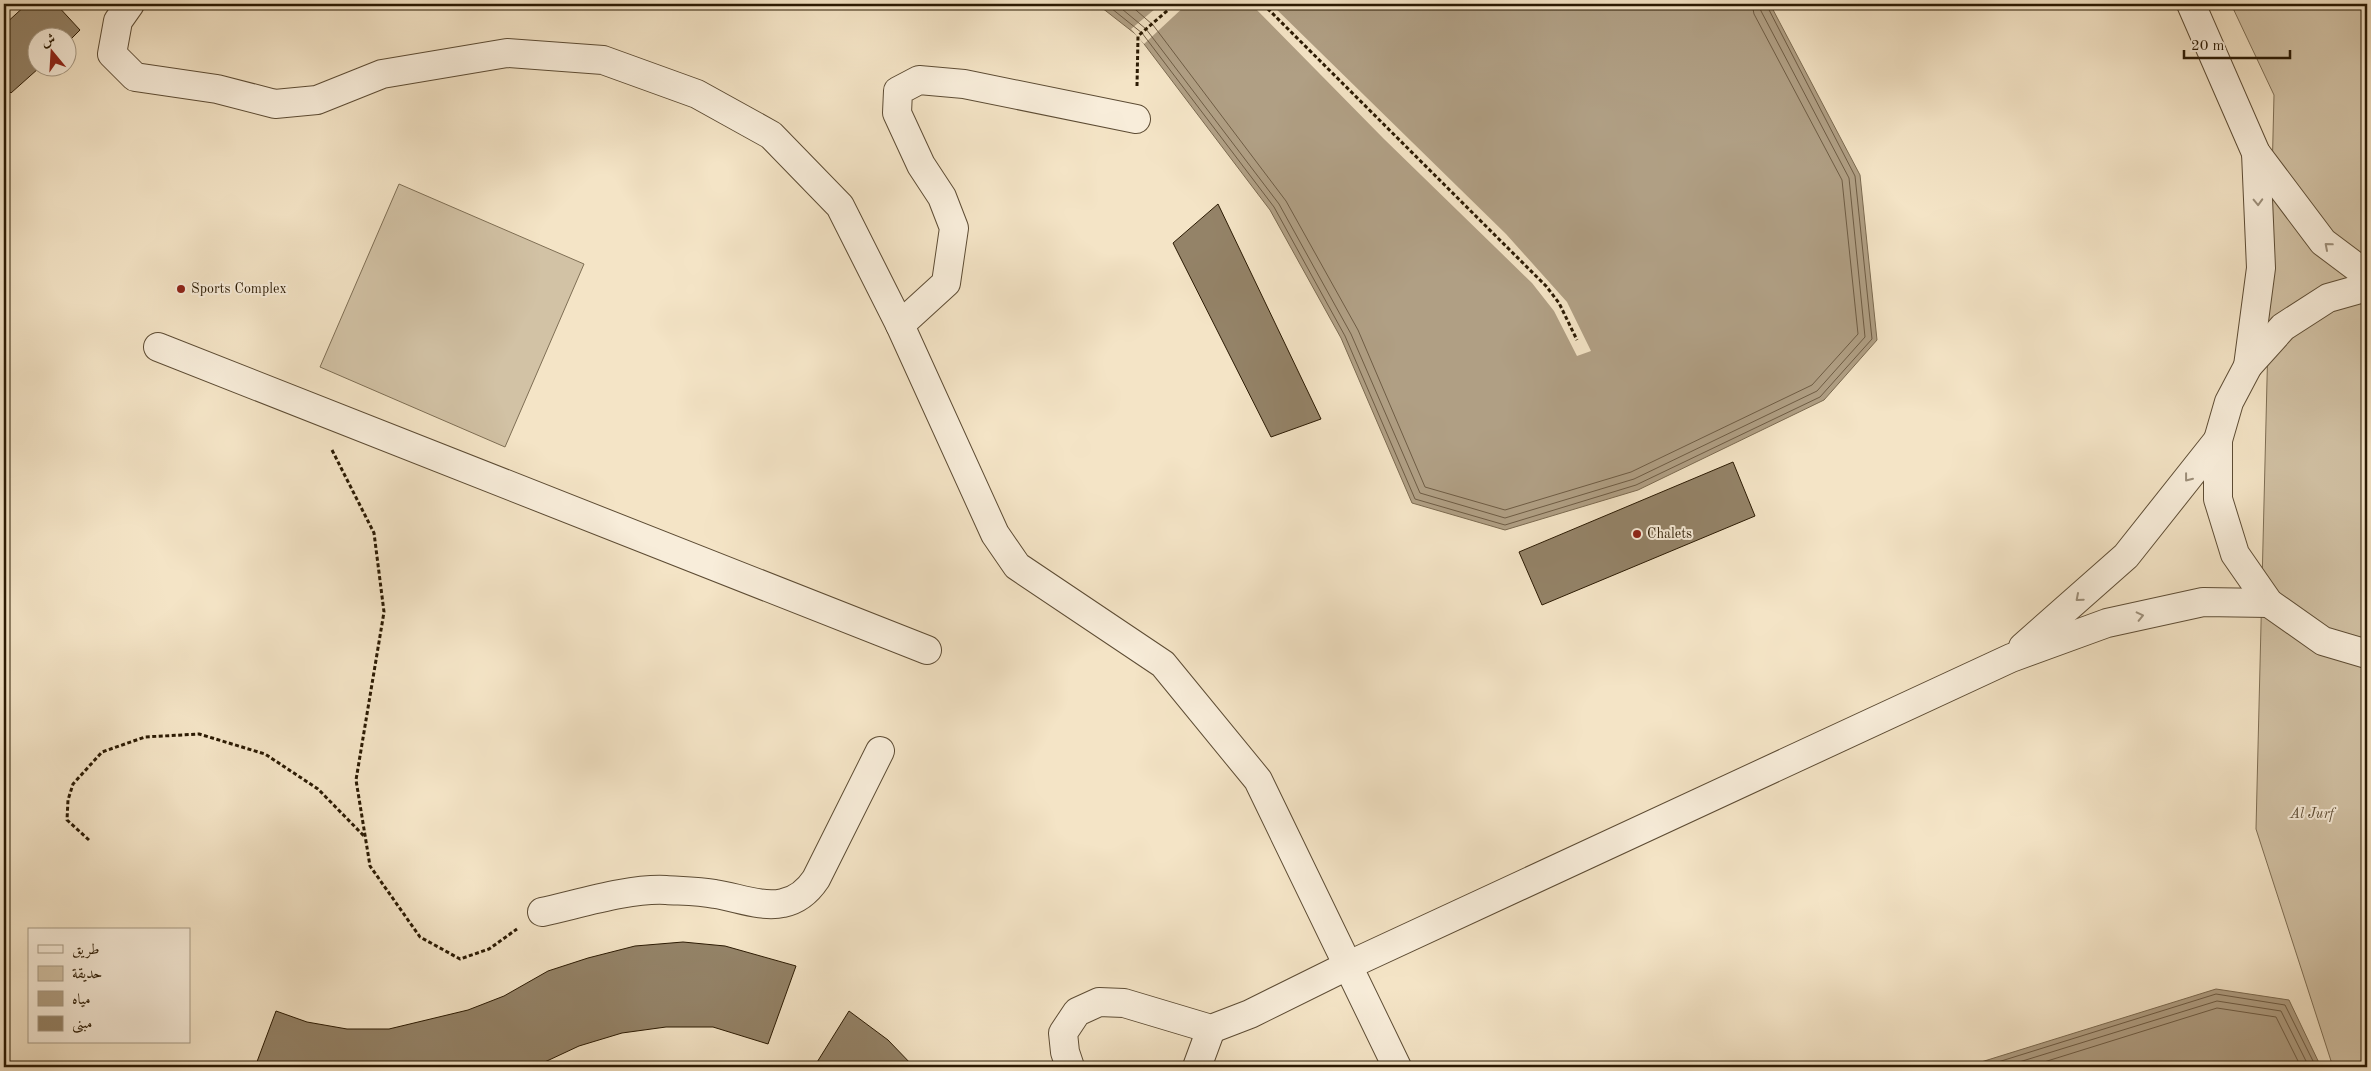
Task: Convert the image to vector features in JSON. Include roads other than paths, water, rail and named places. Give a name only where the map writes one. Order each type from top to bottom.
[{"type":"street","points":[[130,4],[118,21],[112,54],[135,77],[216,89],[275,104],[317,100],[382,74],[507,53],[603,60],[697,94],[771,134],[840,206],[900,325],[995,534],[1017,566],[1163,664],[1258,780],[1397,1067]]},
{"type":"street","points":[[2191,4],[2256,153],[2323,242],[2367,275]]},
{"type":"street","points":[[900,325],[946,283],[954,228],[942,197],[921,165],[897,113],[898,91],[919,80],[964,84],[1136,119]]},
{"type":"street","points":[[2248,366],[2261,268],[2256,153]]},
{"type":"street","points":[[2367,287],[2328,298],[2283,327],[2248,366],[2229,402],[2218,440],[2218,499],[2235,554],[2269,603],[2323,641],[2367,654]]},
{"type":"street","points":[[158,347],[927,650]]},
{"type":"street","points":[[2011,658],[2126,556],[2218,440]]},
{"type":"street","points":[[1070,1067],[1065,1052],[1063,1033],[1077,1012],[1099,1002],[1124,1003],[1211,1029],[1250,1014],[1349,965],[2011,658],[2106,623],[2203,602],[2269,603]]},
{"type":"street","points":[[542,912],[614,895],[663,890],[714,894],[770,904],[784,903],[797,897],[808,891],[816,879],[880,751]]},
{"type":"street","points":[[1197,1067],[1211,1029]]},
{"type":"water","points":[[1097,4],[1770,4],[1860,175],[1877,340],[1824,400],[1638,490],[1505,530],[1412,503],[1341,338],[1270,210],[1138,36]]},
{"type":"water","points":[[2216,989],[2289,1000],[2321,1067],[1965,1067]]},
{"type":"place","name":"Sports Complex","points":[[181,289]]},
{"type":"place","name":"Chalets","points":[[1637,534]]},
{"type":"park label","name":"Al Jurf","points":[[2312,814]]}]
